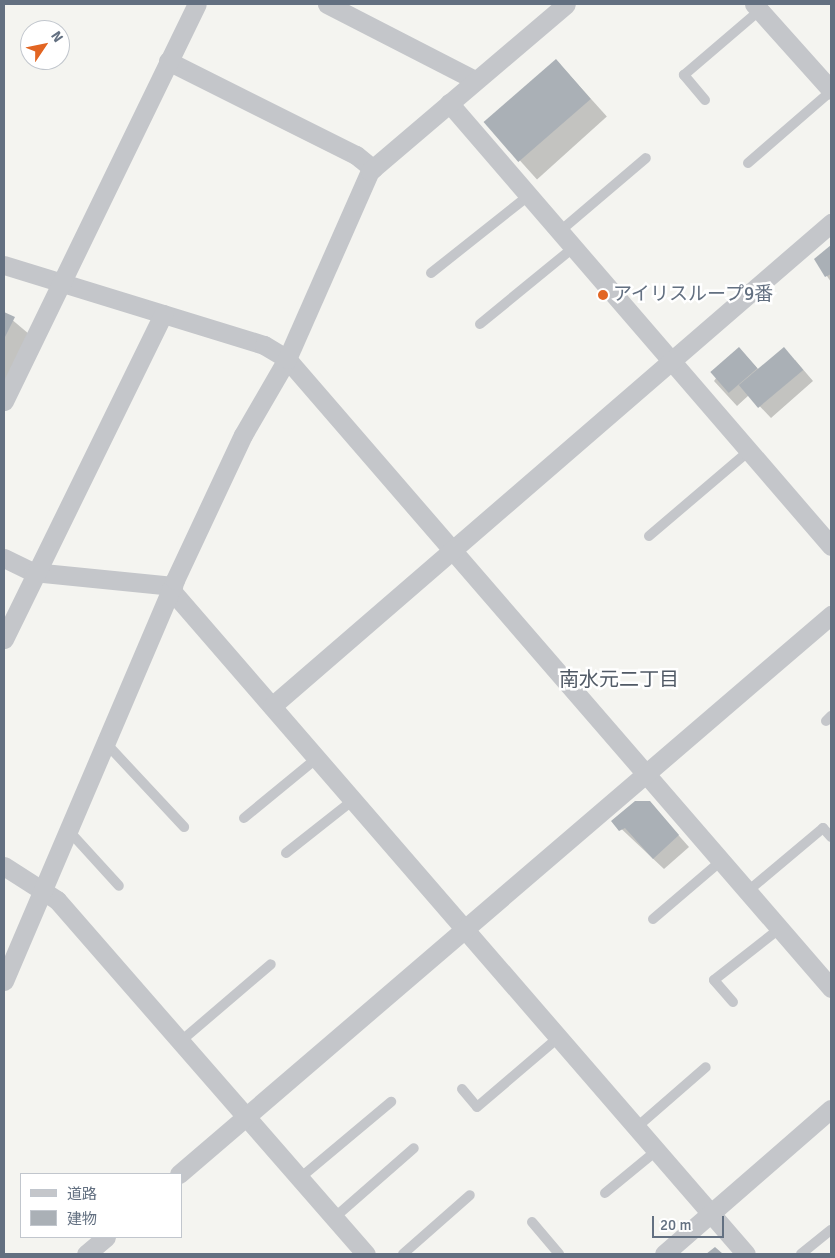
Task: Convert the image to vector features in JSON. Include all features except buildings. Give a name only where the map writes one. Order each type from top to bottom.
[{"type":"street","points":[[4,400],[168,60],[197,4]]},
{"type":"street","points":[[327,4],[475,80]]},
{"type":"street","points":[[4,981],[46,891],[103,740],[172,588],[243,435],[286,359],[373,169],[566,4]]},
{"type":"street","points":[[757,7],[831,91]]},
{"type":"street","points":[[168,60],[356,155],[373,169]]},
{"type":"street","points":[[449,103],[831,546]]},
{"type":"street","points":[[272,706],[831,223]]},
{"type":"street","points":[[4,265],[60,284],[264,345],[286,359],[831,988]]},
{"type":"street","points":[[4,639],[34,572],[163,314]]},
{"type":"street","points":[[4,558],[34,572],[172,588],[746,1254]]},
{"type":"street","points":[[180,1173],[831,615]]},
{"type":"street","points":[[4,866],[46,891],[181,1041],[366,1254]]},
{"type":"street","points":[[664,1254],[831,1110]]},
{"type":"street","points":[[86,1254],[105,1238]]},
{"type":"lane","points":[[705,100],[684,75],[757,7]]},
{"type":"lane","points":[[748,163],[831,91]]},
{"type":"lane","points":[[559,232],[646,158]]},
{"type":"lane","points":[[431,273],[528,196]]},
{"type":"lane","points":[[480,324],[573,248]]},
{"type":"lane","points":[[649,536],[749,451]]},
{"type":"lane","points":[[103,740],[184,827]]},
{"type":"lane","points":[[244,818],[317,758]]},
{"type":"lane","points":[[286,853],[353,800]]},
{"type":"lane","points":[[748,891],[823,828],[831,837]]},
{"type":"lane","points":[[69,832],[119,886]]},
{"type":"lane","points":[[653,919],[721,861]]},
{"type":"lane","points":[[732,1002],[714,980],[780,929]]},
{"type":"lane","points":[[181,1041],[271,964]]},
{"type":"lane","points":[[462,1089],[477,1107],[559,1037]]},
{"type":"lane","points":[[636,1127],[706,1067]]},
{"type":"lane","points":[[300,1178],[391,1102]]},
{"type":"lane","points":[[334,1218],[414,1148]]},
{"type":"lane","points":[[605,1193],[656,1150]]},
{"type":"lane","points":[[403,1254],[470,1195]]},
{"type":"lane","points":[[532,1222],[559,1254]]},
{"type":"lane","points":[[802,1254],[831,1230]]},
{"type":"place","name":"アイリスループ9番","points":[[603,295]]},
{"type":"district","name":"南水元二丁目","points":[[619,679]]}]
